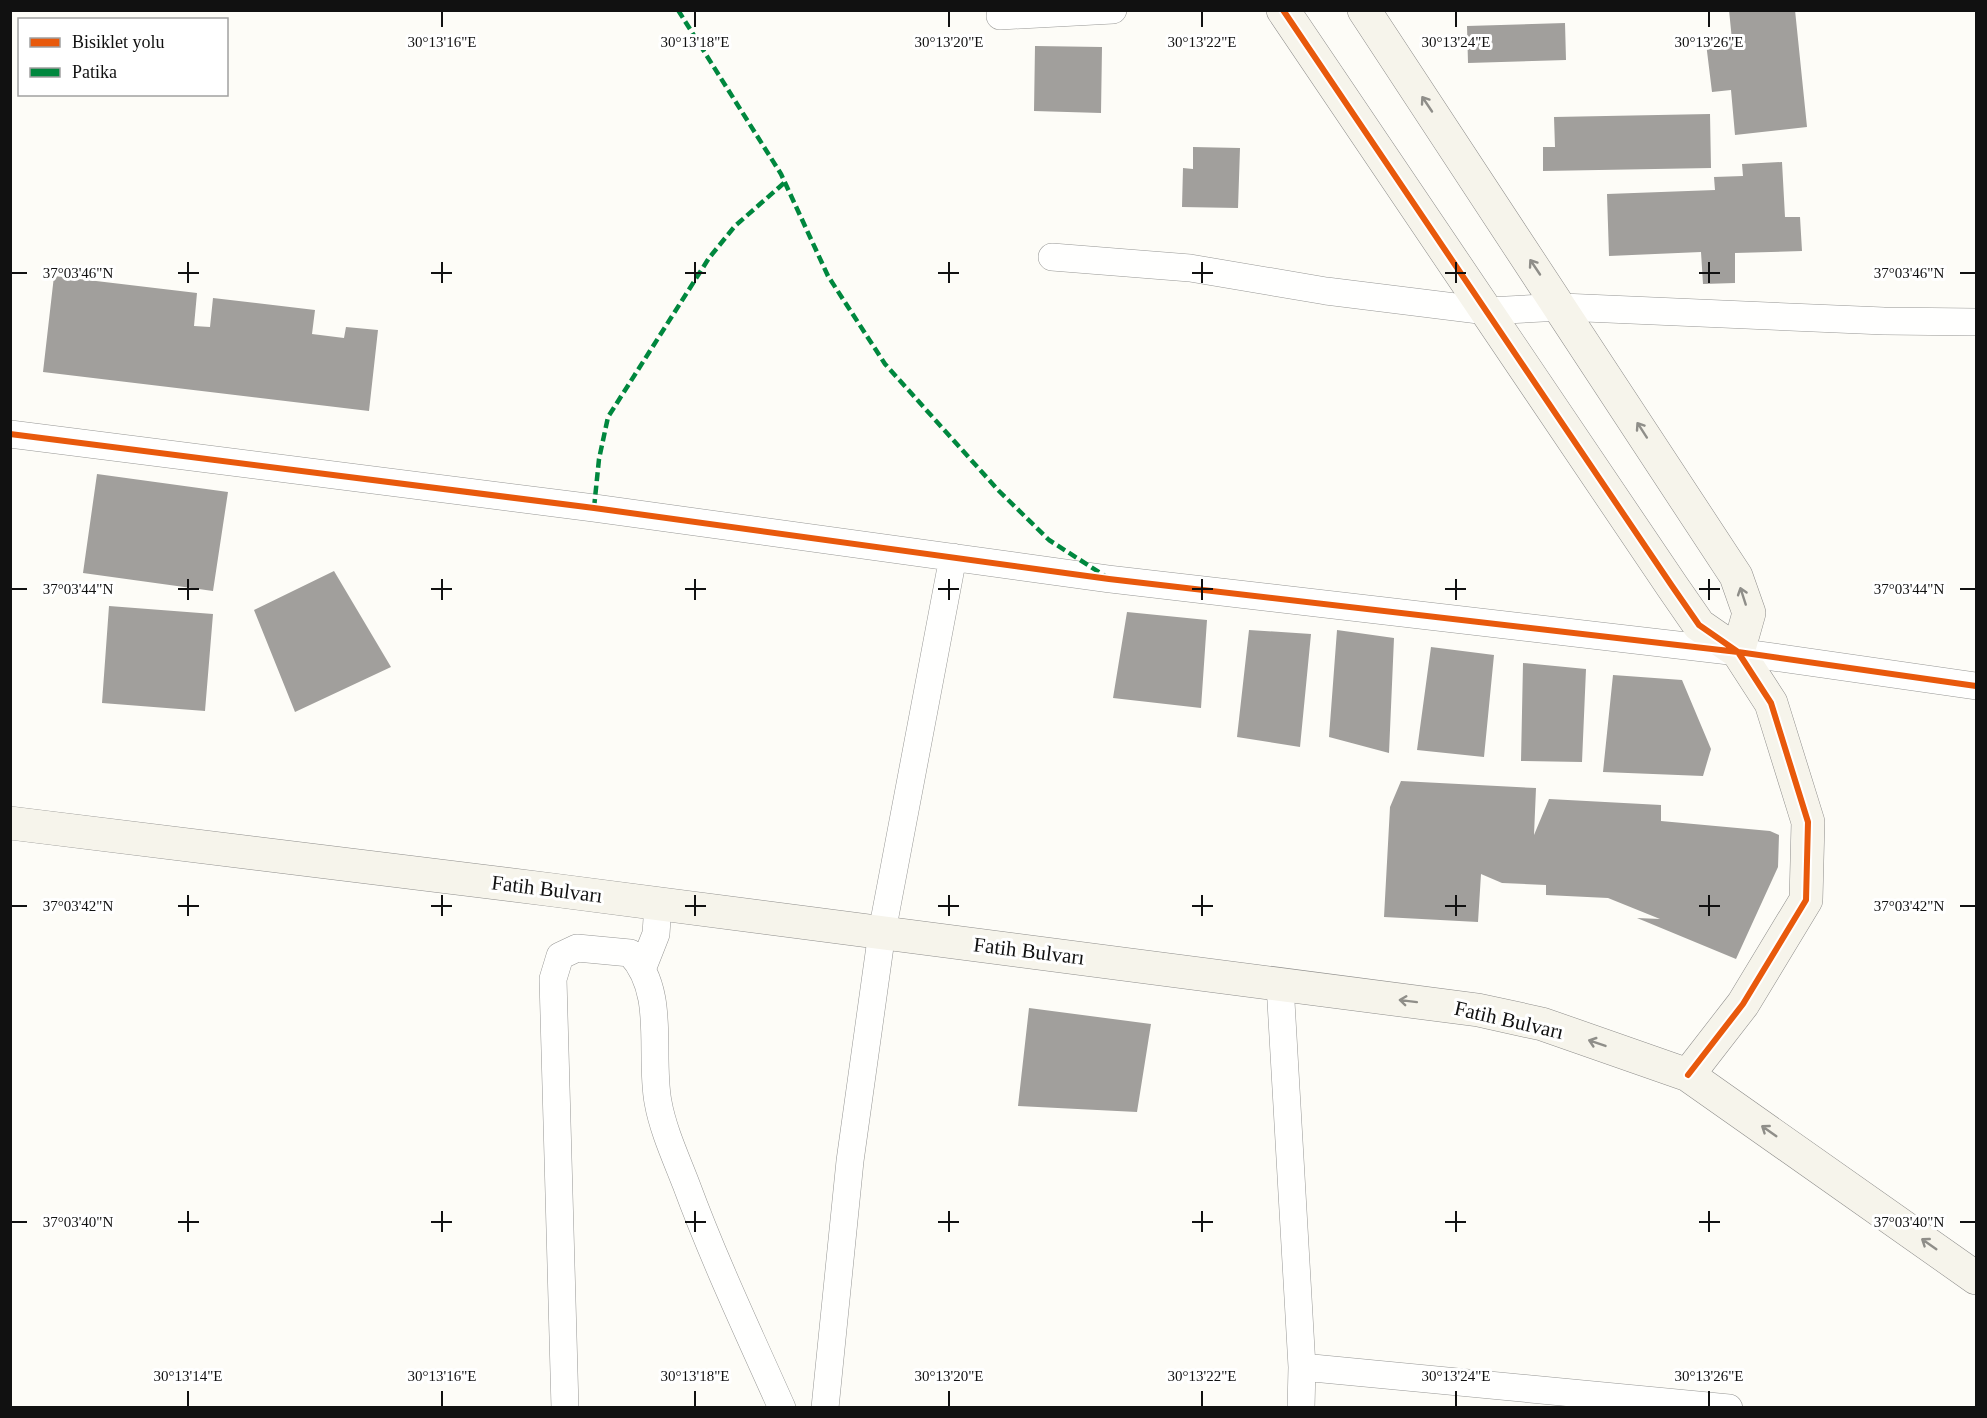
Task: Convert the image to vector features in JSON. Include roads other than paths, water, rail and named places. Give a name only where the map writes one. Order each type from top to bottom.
[{"type":"main road","points":[[1283,10],[1699,625],[1738,652],[1771,703],[1808,822],[1806,900],[1743,1004],[1688,1075]]},
{"type":"main road","points":[[1365,10],[1562,307],[1736,576],[1749,613],[1738,652]]},
{"type":"main road","name":"Fatih Bulvarı","points":[[10,823],[1280,984],[1489,1012],[1542,1024],[1688,1075],[1977,1278]]},
{"type":"street","points":[[1000,16],[1113,10]]},
{"type":"street","points":[[1052,257],[1190,268],[1326,291],[1487,311],[1562,307],[1884,321],[1977,322]]},
{"type":"street","points":[[10,434],[606,509],[1109,579],[1738,652],[1977,686]]},
{"type":"street","points":[[825,1407],[850,1161],[882,932],[953,557]]},
{"type":"street","points":[[643,967],[656,934],[658,904]]},
{"type":"street","points":[[565,1407],[553,979],[560,956],[577,948],[630,953],[643,967],[652,1003],[658,1101],[668,1136],[695,1211],[782,1407]]},
{"type":"street","points":[[1280,984],[1302,1367],[1301,1407]]},
{"type":"street","points":[[1302,1367],[1729,1407]]}]
